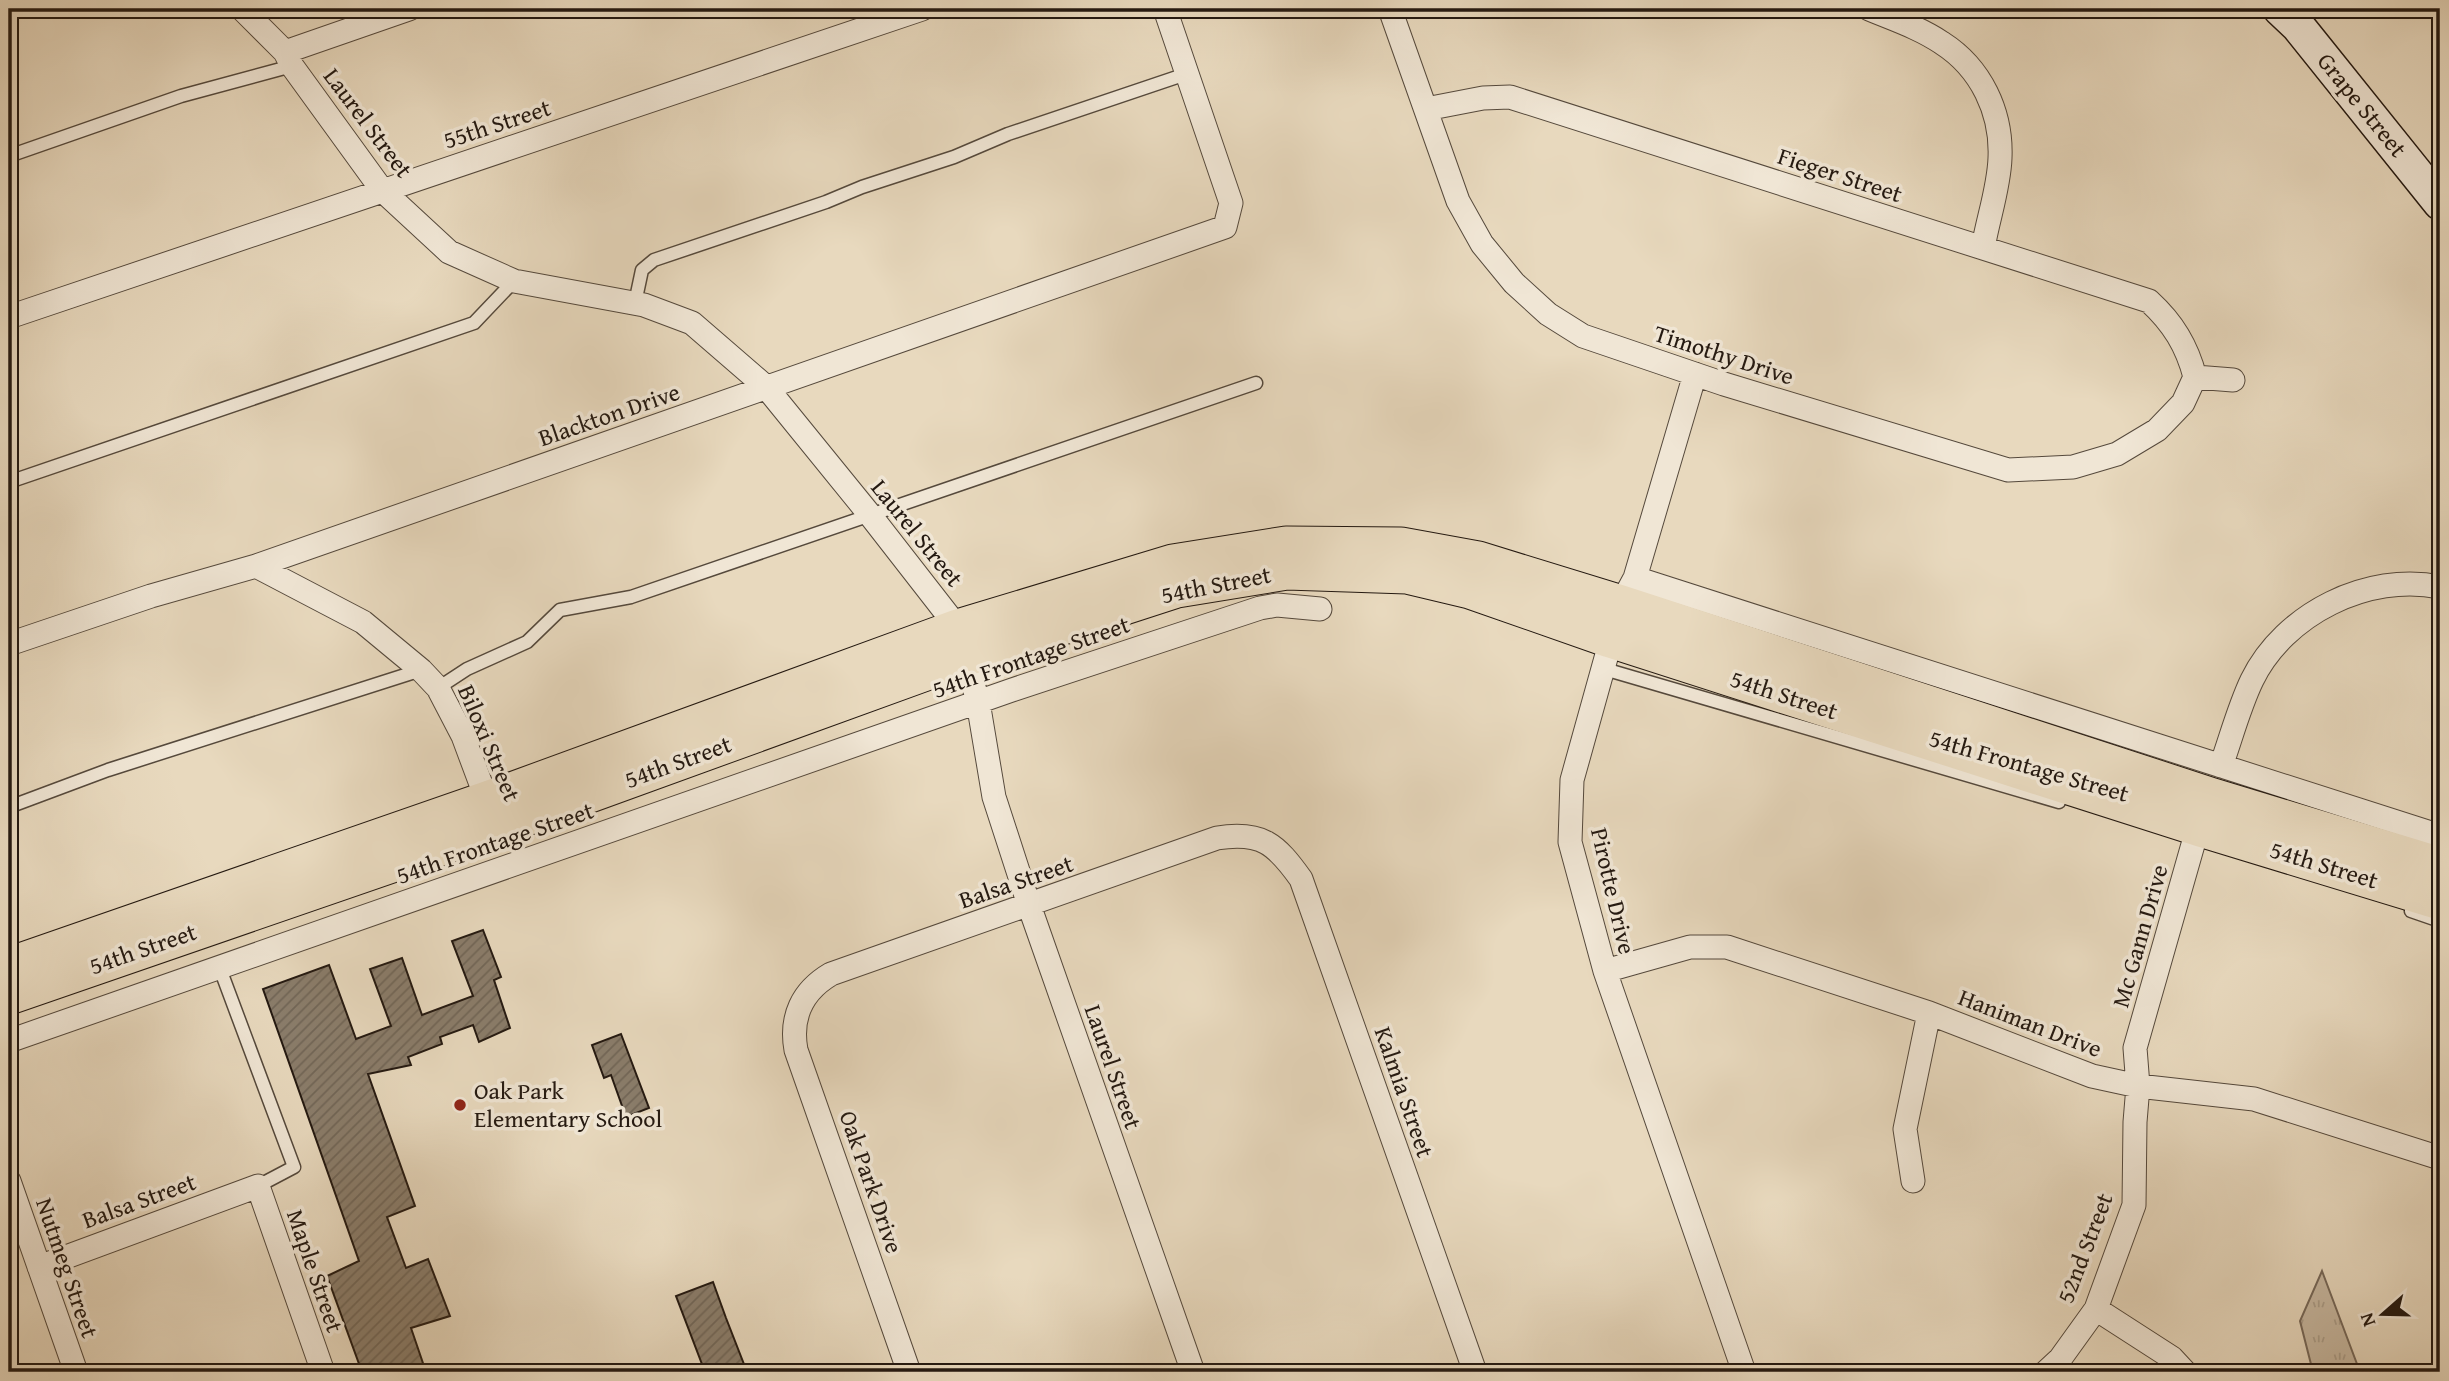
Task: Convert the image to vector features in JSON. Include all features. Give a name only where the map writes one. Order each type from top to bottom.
[{"type":"main road","name":"54th Street","points":[[9,996],[491,814],[963,643],[1173,563],[1286,545],[1401,546],[1628,591],[2210,796],[2440,866]]},
{"type":"main road","name":"54th Street","points":[[963,643],[1177,589],[1287,571],[1407,575],[1470,590],[1606,654],[2440,901]]},
{"type":"main road","name":"54th Street","points":[[9,966],[491,814]]},
{"type":"street","name":"Laurel Street","points":[[242,9],[289,59],[382,190],[449,252],[514,281],[635,303],[692,323],[766,387],[870,515],[963,643],[978,702],[993,797],[1193,1372]]},
{"type":"street","points":[[289,59],[409,9]]},
{"type":"street","name":"55th Street","points":[[9,317],[922,9]]},
{"type":"street","points":[[1166,9],[1189,73]]},
{"type":"street","name":"Timothy Drive","points":[[1390,9],[1462,209],[1482,244],[1514,283],[1548,314],[1583,335],[1695,374],[2008,470],[2073,467],[2117,454],[2157,430],[2183,403],[2195,377]]},
{"type":"street","points":[[1869,9],[1926,34],[1957,54],[1982,83],[1998,130],[2000,159],[1983,248]]},
{"type":"street","name":"Grape Street","points":[[2280,9],[2298,26],[2440,203]]},
{"type":"street","name":"Blackton Drive","points":[[9,644],[151,596],[256,566],[1225,227],[1231,203],[1189,73]]},
{"type":"street","name":"Fieger Street","points":[[1426,109],[1483,98],[1510,97],[2149,302],[2173,327],[2190,359],[2195,377]]},
{"type":"street","name":"Pirotte Drive","points":[[1695,374],[1606,654],[1572,780],[1570,842],[1605,971],[1744,1372]]},
{"type":"street","points":[[2195,377],[2233,380]]},
{"type":"street","name":"Biloxi Street","points":[[256,566],[363,622],[421,670],[438,688],[463,736],[491,814]]},
{"type":"street","points":[[2221,766],[2252,681],[2270,654],[2291,630],[2328,605],[2360,592],[2394,585],[2440,587]]},
{"type":"street","points":[[1628,591],[2221,766],[2440,836]]},
{"type":"street","name":"54th Frontage Street","points":[[9,1041],[978,702],[1260,608],[1277,605],[1320,609]]},
{"type":"street","name":"Balsa Street","points":[[799,1008],[812,988],[831,974],[1217,838],[1240,836],[1265,841]]},
{"type":"street","name":"Kalmia Street","points":[[1265,841],[1284,855],[1301,879],[1475,1372]]},
{"type":"street","name":"Mc Gann Drive","points":[[2138,1087],[2135,1048],[2194,841]]},
{"type":"street","name":"Haniman Drive","points":[[1605,971],[1690,947],[1727,947],[1929,1013],[2092,1076],[2138,1087],[2254,1099],[2440,1158]]},
{"type":"street","name":"Oak Park Drive","points":[[799,1008],[794,1029],[796,1050],[909,1372]]},
{"type":"street","points":[[1913,1181],[1905,1129],[1929,1013]]},
{"type":"street","name":"52nd Street","points":[[2046,1372],[2060,1359],[2096,1308],[2134,1205],[2138,1087]]},
{"type":"street","name":"Nutmeg Street","points":[[9,1181],[76,1372]]},
{"type":"street","name":"Balsa Street","points":[[38,1267],[258,1186]]},
{"type":"street","name":"Maple Street","points":[[258,1186],[323,1372]]},
{"type":"street","points":[[2096,1308],[2172,1358],[2185,1372]]},
{"type":"lane","points":[[9,156],[289,59]]},
{"type":"lane","points":[[635,303],[642,270],[654,260],[954,157],[1008,134],[1189,73]]},
{"type":"lane","points":[[9,482],[474,323],[514,281]]},
{"type":"lane","points":[[438,688],[467,668],[527,642],[560,610],[631,597],[1256,383]]},
{"type":"lane","name":"54th Frontage Street","points":[[1606,654],[2076,807]]},
{"type":"lane","points":[[9,807],[108,770],[421,670]]},
{"type":"lane","points":[[2401,908],[2440,921]]},
{"type":"lane","points":[[219,966],[294,1167],[258,1186]]},
{"type":"green space","points":[[2322,1271],[2360,1372],[2313,1372],[2300,1321]]},
{"type":"building","points":[[483,930],[501,977],[494,980],[510,1028],[479,1042],[473,1025],[440,1037],[442,1044],[408,1057],[411,1065],[368,1074],[415,1206],[387,1217],[406,1268],[428,1259],[450,1316],[411,1328],[426,1372],[362,1372],[327,1276],[359,1261],[263,989],[329,965],[356,1039],[391,1026],[370,969],[402,958],[422,1015],[473,996],[452,941]]},
{"type":"building","points":[[621,1034],[649,1108],[626,1117],[611,1075],[604,1078],[592,1045]]},
{"type":"building","points":[[713,1282],[747,1372],[705,1372],[676,1296]]},
{"type":"place","name":"Oak Park Elementary School","points":[[460,1105]]}]
